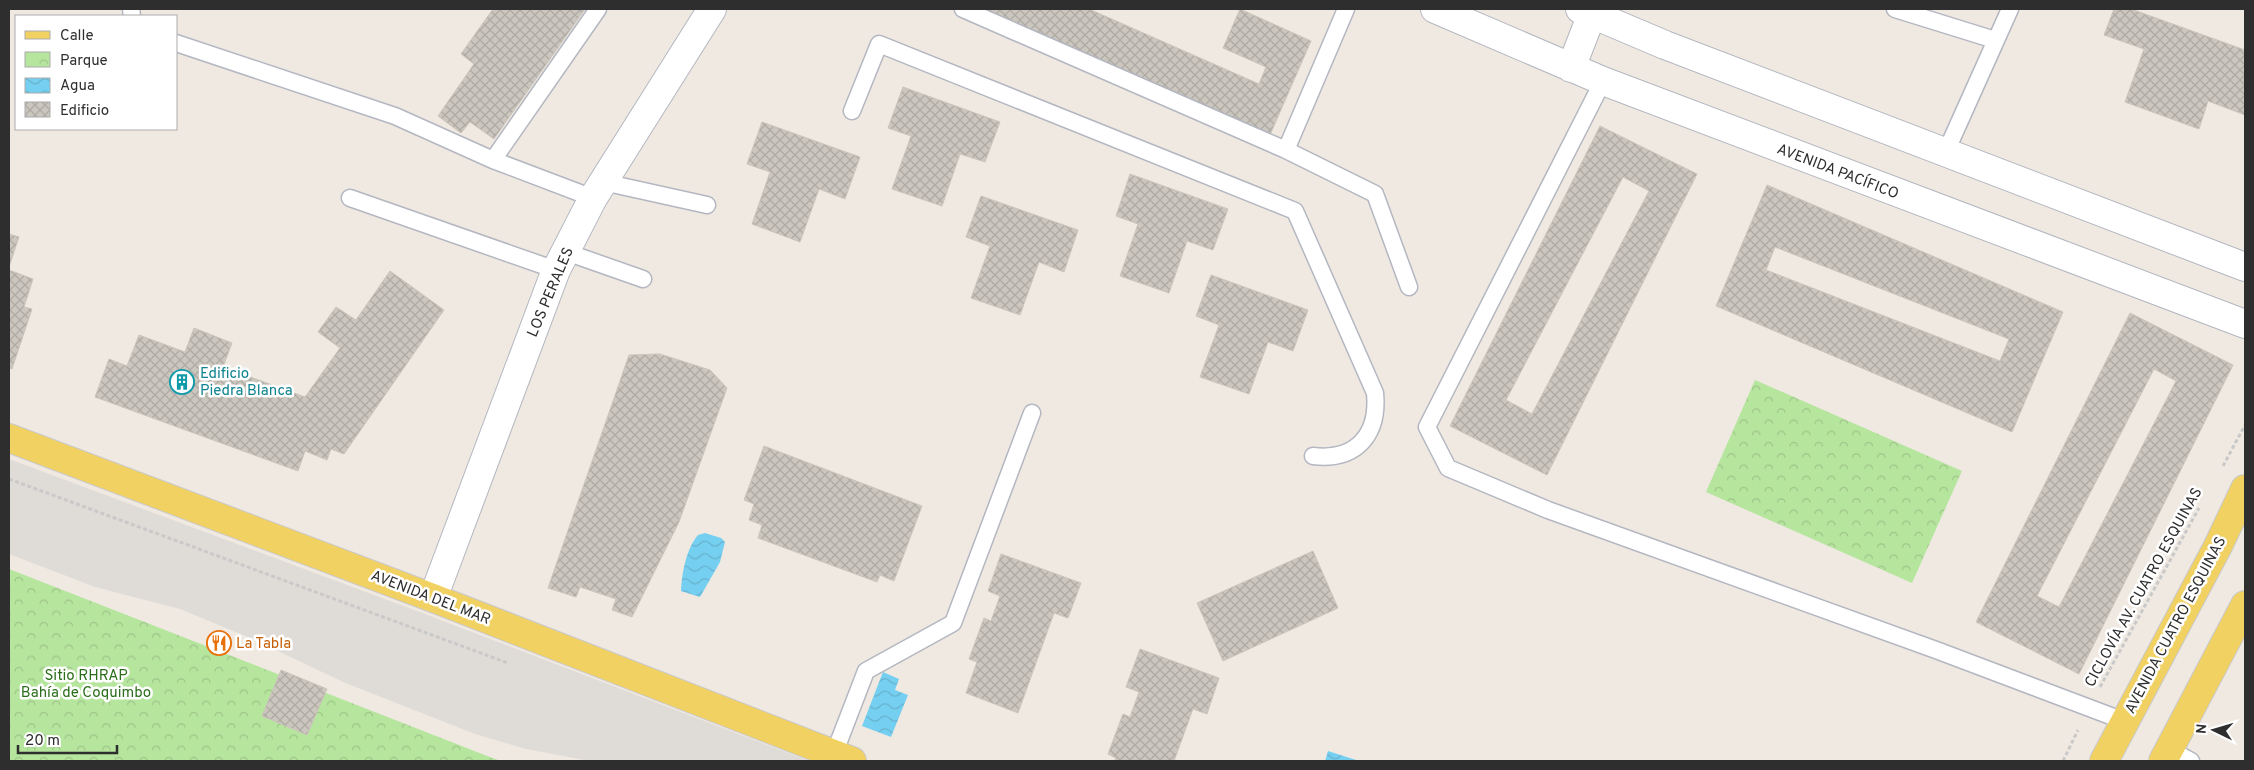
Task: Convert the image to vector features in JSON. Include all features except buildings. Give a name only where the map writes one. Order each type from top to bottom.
[{"type":"main road","name":"AVENIDA DEL MAR","points":[[9,438],[434,598],[843,758]]},
{"type":"main road","name":"AVENIDA CUATRO ESQUINAS","points":[[2104,761],[2218,546],[2245,489]]},
{"type":"main road","points":[[2174,757],[2245,605]]},
{"type":"street","name":"LOS PERALES","points":[[434,598],[561,261],[598,190],[712,9]]},
{"type":"street","name":"AVENIDA PACÍFICO","points":[[1435,9],[1603,82],[2245,324]]},
{"type":"street","points":[[1571,68],[1586,11],[1665,45],[1945,154],[2245,267]]},
{"type":"lane","points":[[493,160],[598,9]]},
{"type":"lane","points":[[963,9],[1286,150],[1375,194],[1409,287]]},
{"type":"lane","points":[[1286,150],[1346,9]]},
{"type":"lane","points":[[1895,9],[1995,40]]},
{"type":"lane","points":[[1945,154],[2010,9]]},
{"type":"lane","points":[[178,44],[395,116],[493,160],[598,190],[708,205]]},
{"type":"lane","points":[[852,111],[879,44],[1295,211],[1375,393],[1374,423],[1367,436],[1357,447],[1343,455],[1328,458],[1313,456]]},
{"type":"lane","points":[[1603,82],[1427,427],[1448,468],[1558,513],[1936,650],[2124,721]]},
{"type":"lane","points":[[350,198],[561,261],[643,279]]},
{"type":"lane","points":[[843,758],[866,671],[953,623],[1032,413]]},
{"type":"path","points":[[2222,468],[2245,425]]},
{"type":"path","points":[[9,479],[516,666]]},
{"type":"path","name":"CICLOVÍA AV. CUATRO ESQUINAS","points":[[2063,761],[2088,708],[2202,502]]},
{"type":"green space","points":[[1755,380],[1962,471],[1912,583],[1706,492]]},
{"type":"green space","name":"Sitio RHRAP Bahía de Coquimbo","points":[[9,569],[500,761],[9,761]]},
{"type":"shaded area","points":[[9,459],[425,614],[809,761],[590,761],[526,749],[475,734],[343,682],[255,640],[180,609],[95,587],[9,554]]},
{"type":"water","points":[[705,533],[721,538],[725,542],[720,562],[700,597],[681,591],[685,561],[690,547],[698,535]]},
{"type":"water","points":[[883,672],[899,679],[895,690],[908,695],[891,737],[862,726]]},
{"type":"water","points":[[1328,751],[1359,761],[1325,761]]},
{"type":"place","name":"Edificio Piedra Blanca","points":[[182,382]]},
{"type":"place","name":"La Tabla","points":[[219,643]]}]
